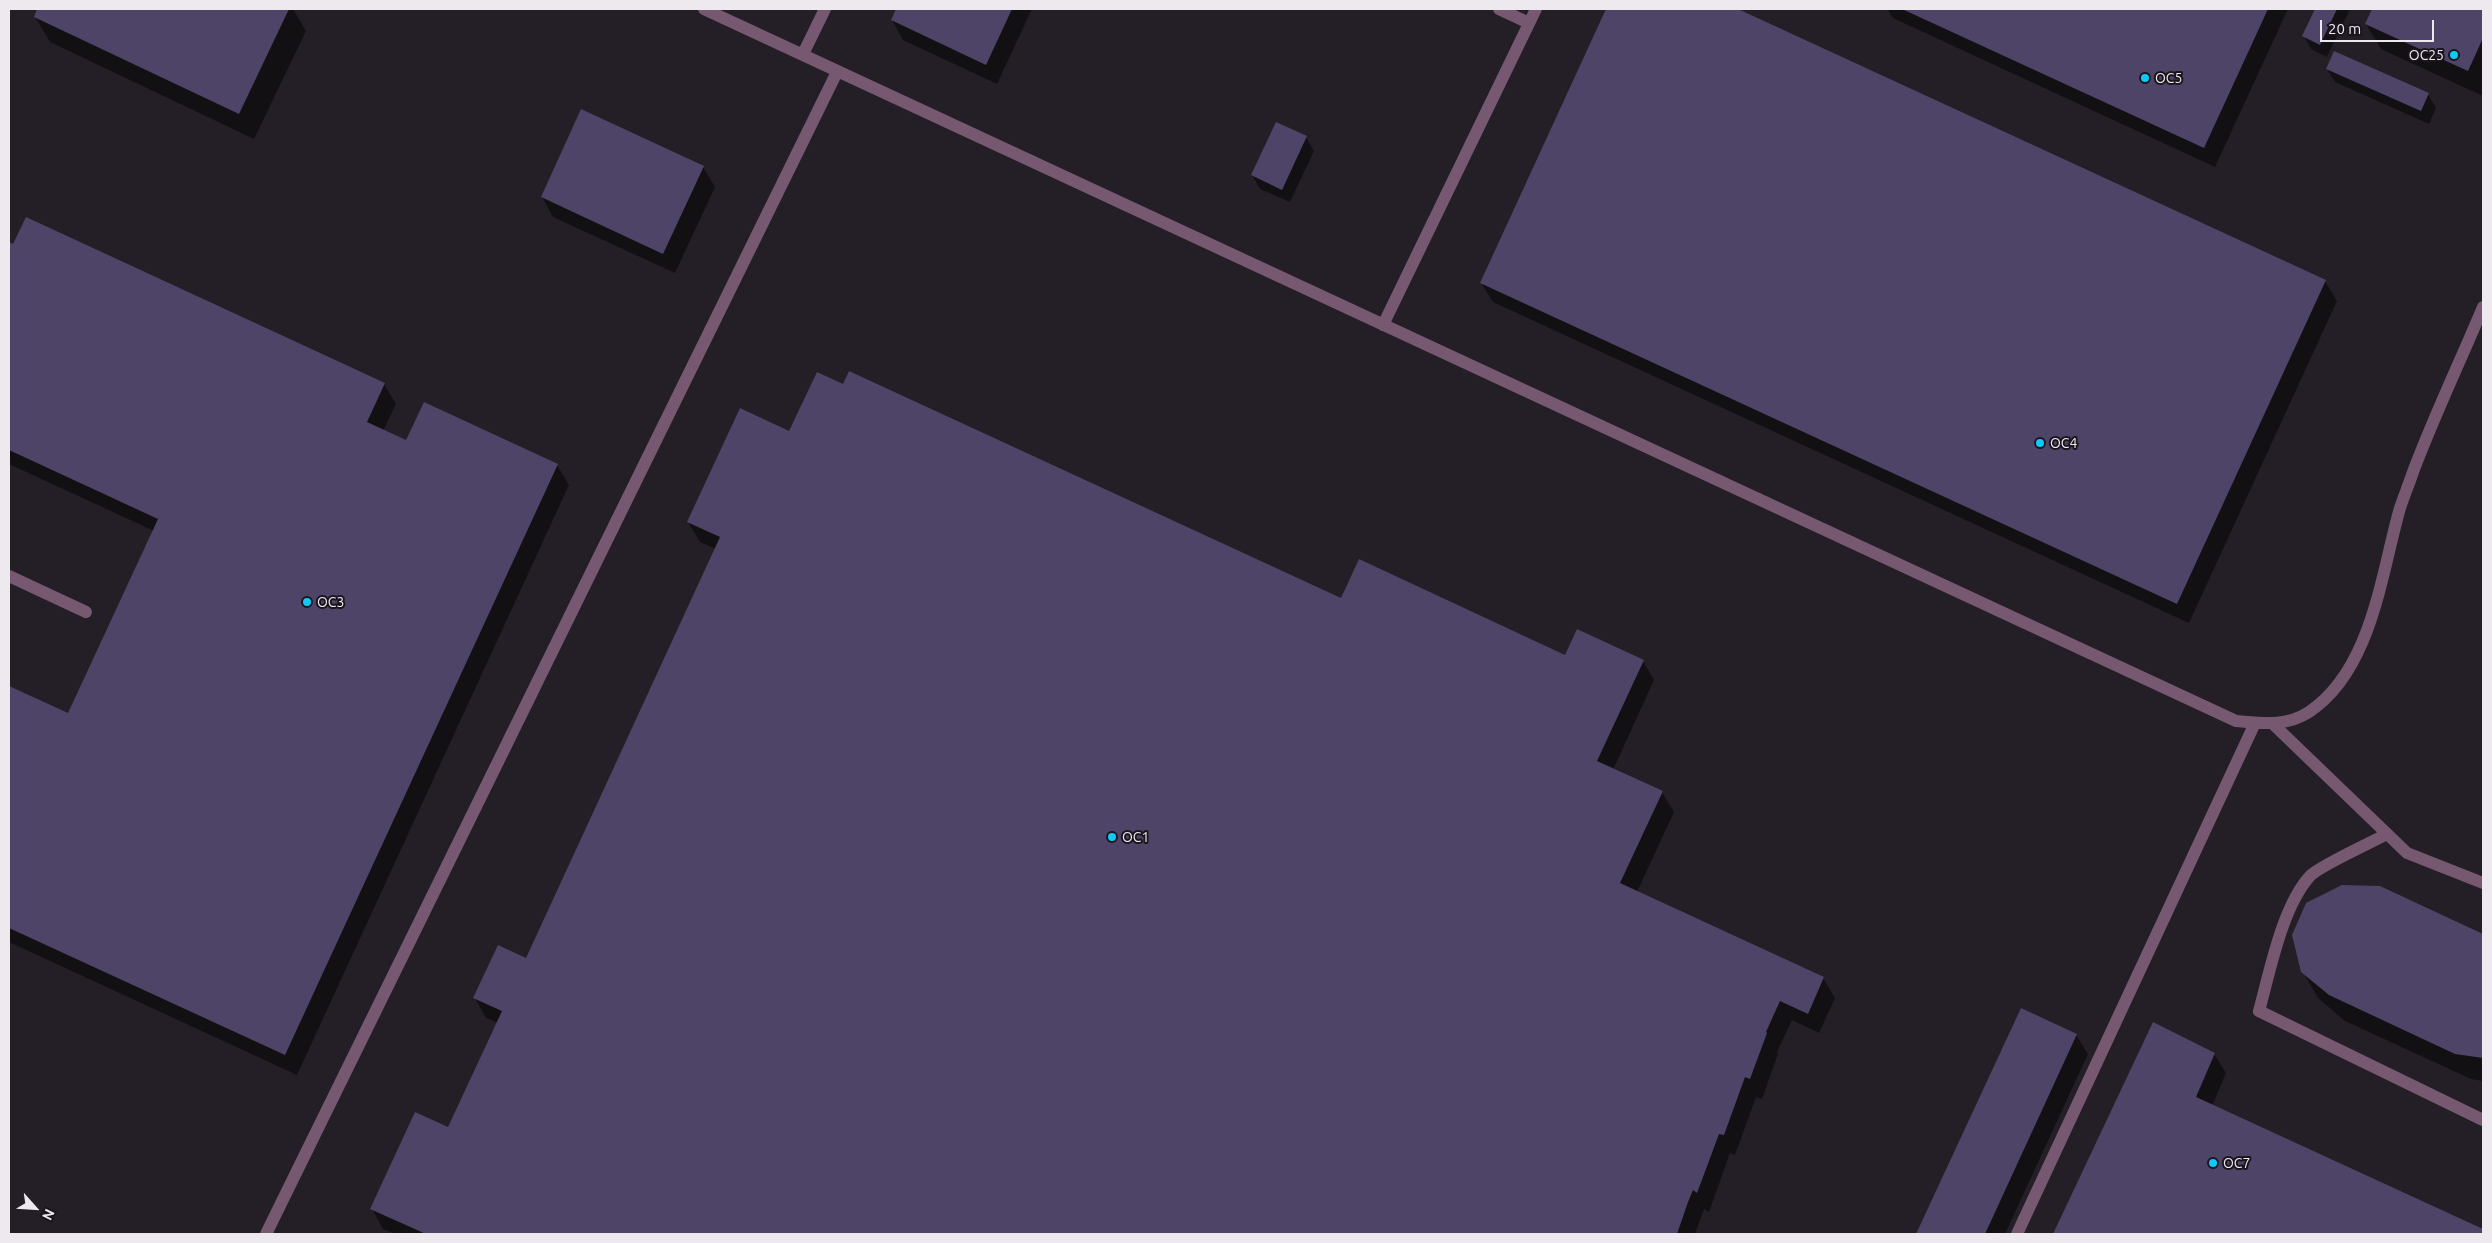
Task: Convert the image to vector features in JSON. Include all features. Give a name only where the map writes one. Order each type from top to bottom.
[{"type":"lane","points":[[704,9],[2236,721],[2274,725],[2309,712],[2334,689],[2358,653],[2378,595],[2400,507],[2419,456],[2483,307]]},
{"type":"lane","points":[[803,54],[825,9]]},
{"type":"lane","points":[[1499,9],[1530,23]]},
{"type":"lane","points":[[1383,325],[1536,9]]},
{"type":"lane","points":[[266,1234],[837,72]]},
{"type":"lane","points":[[9,576],[86,612]]},
{"type":"lane","points":[[2017,1234],[2255,723]]},
{"type":"lane","points":[[2274,725],[2407,853],[2483,883]]},
{"type":"lane","points":[[2387,834],[2311,875],[2295,900],[2277,944],[2259,1011],[2483,1120]]},
{"type":"building","points":[[37,9],[289,9],[239,114],[34,17]]},
{"type":"building","points":[[896,9],[1012,9],[986,65],[891,20]]},
{"type":"building","name":"OC4","points":[[1606,9],[1738,9],[2326,280],[2177,604],[1480,283]]},
{"type":"building","name":"OC5","points":[[1902,9],[2268,9],[2204,148]]},
{"type":"building","points":[[2315,9],[2337,9],[2320,45],[2302,36]]},
{"type":"building","name":"OC25","points":[[2372,9],[2483,9],[2483,38],[2468,71],[2365,24]]},
{"type":"building","points":[[2334,51],[2429,93],[2421,111],[2326,69]]},
{"type":"building","points":[[581,109],[704,166],[663,254],[541,197]]},
{"type":"building","points":[[1276,122],[1307,136],[1282,190],[1251,175]]},
{"type":"building","name":"OC3","points":[[26,217],[385,383],[367,422],[406,440],[424,402],[558,464],[285,1055],[9,928],[9,686],[68,713],[158,519],[9,450],[9,242],[13,244]]},
{"type":"building","name":"OC1","points":[[849,371],[1341,598],[1359,559],[1565,655],[1577,629],[1644,660],[1597,761],[1663,791],[1620,883],[1824,977],[1808,1014],[1780,1001],[1766,1032],[1750,1079],[1745,1077],[1724,1135],[1719,1134],[1697,1193],[1693,1190],[1677,1234],[426,1234],[370,1209],[415,1112],[448,1127],[502,1011],[473,998],[498,945],[526,958],[720,537],[687,522],[740,408],[789,431],[817,372],[843,384]]},
{"type":"building","points":[[2342,885],[2380,886],[2483,934],[2483,1058],[2455,1054],[2329,995],[2301,972],[2292,935],[2306,903]]},
{"type":"building","points":[[2021,1008],[2077,1034],[1985,1234],[1916,1234]]},
{"type":"building","name":"OC7","points":[[2153,1022],[2215,1053],[2196,1097],[2483,1229],[2483,1234],[2053,1234]]},
{"type":"place","name":"OC25","points":[[2454,55]]},
{"type":"place","name":"OC5","points":[[2145,78]]},
{"type":"place","name":"OC4","points":[[2040,443]]},
{"type":"place","name":"OC3","points":[[307,602]]},
{"type":"place","name":"OC1","points":[[1112,837]]},
{"type":"place","name":"OC7","points":[[2213,1163]]}]
